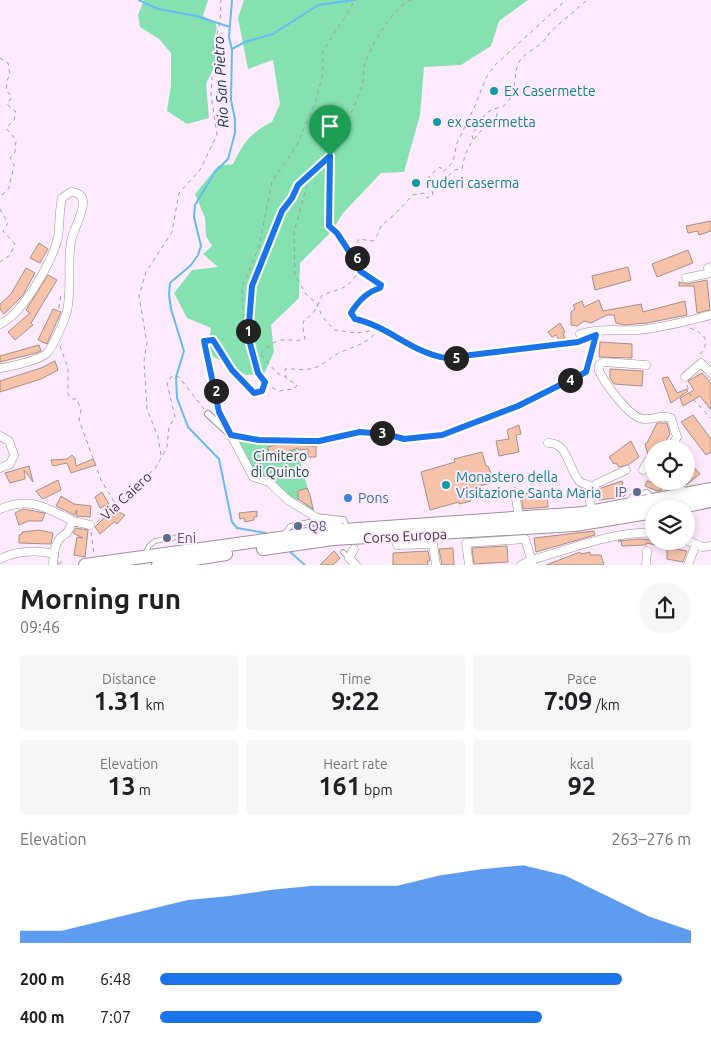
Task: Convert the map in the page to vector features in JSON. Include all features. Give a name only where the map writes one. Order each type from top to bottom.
[{"type":"main road","name":"Corso Europa","points":[[670,500],[684,494],[705,492]]},
{"type":"main road","name":"Corso Europa","points":[[689,500],[705,492]]},
{"type":"main road","name":"Corso Europa","points":[[284,542],[343,525],[518,518],[592,509],[645,506]]},
{"type":"main road","name":"Corso Europa","points":[[85,565],[284,542],[576,525],[645,508]]},
{"type":"main road","name":"Corso Europa","points":[[168,564],[201,552]]},
{"type":"street","points":[[0,324],[14,315],[26,301],[47,262],[58,237],[62,198],[71,192],[80,194],[84,198],[84,204],[72,232],[67,311],[50,349],[42,356],[0,368]]},
{"type":"street","points":[[686,278],[710,269]]},
{"type":"street","points":[[582,336],[595,329],[611,331],[648,329],[711,315]]},
{"type":"street","points":[[646,365],[604,362],[599,365],[599,371],[635,416],[648,420],[658,416],[671,418],[677,437],[675,440]]},
{"type":"street","points":[[685,377],[701,363],[711,372]]},
{"type":"street","points":[[208,414],[231,435],[253,477],[269,482],[288,500],[325,522],[343,525]]},
{"type":"street","points":[[231,435],[259,440],[314,441],[360,432],[386,434]]},
{"type":"street","points":[[0,436],[9,441],[14,455],[10,464],[0,468]]},
{"type":"street","points":[[548,443],[556,443],[562,446],[578,480],[590,486],[589,497],[592,509]]},
{"type":"street","points":[[643,470],[645,466]]},
{"type":"street","points":[[592,509],[596,484],[626,470]]},
{"type":"street","points":[[682,490],[684,494]]},
{"type":"street","points":[[515,492],[518,518]]},
{"type":"street","name":"Via Caiero","points":[[0,509],[29,503],[45,506],[73,521],[90,524]]},
{"type":"street","points":[[53,565],[57,541],[61,535],[68,532],[73,521]]},
{"type":"street","points":[[521,565],[622,534],[645,533]]},
{"type":"street","points":[[470,565],[466,543],[524,539],[532,562]]},
{"type":"street","points":[[397,545],[433,544],[436,565]]},
{"type":"street","points":[[688,565],[696,544],[702,547],[711,546]]},
{"type":"street","points":[[354,549],[346,555],[356,565]]},
{"type":"street","points":[[0,559],[12,553],[34,551],[49,554]]},
{"type":"street","points":[[646,565],[647,551]]},
{"type":"lane","points":[[314,516],[339,517],[344,519],[343,525]]},
{"type":"path","points":[[161,455],[158,436],[147,409],[144,361],[147,343],[139,296],[146,272],[172,232],[179,193],[200,170],[216,135],[211,95],[212,77],[217,69],[214,47],[220,22],[221,0]]},
{"type":"path","points":[[261,354],[277,373],[297,385],[294,389],[279,391],[264,384],[258,373],[243,314],[242,287],[259,247],[272,181],[296,147],[316,102],[323,72],[323,51],[352,6],[353,0]]},
{"type":"path","points":[[358,258],[352,256],[337,233],[329,226],[330,156],[362,88],[364,66],[370,49],[398,10],[406,1],[412,0]]},
{"type":"path","points":[[255,359],[264,348],[281,340],[298,341],[305,339],[303,322],[306,317],[314,313],[322,295],[341,290],[350,284],[360,271],[358,258],[361,253],[357,242],[359,239],[373,241],[381,226],[413,195],[424,193],[427,198],[432,195],[429,176],[440,167],[443,172],[452,162],[457,143],[486,78],[494,66],[566,0]]},
{"type":"path","points":[[473,139],[472,136],[485,115],[509,101],[520,61],[547,39],[550,32],[587,0]]},
{"type":"path","points":[[0,58],[8,63],[10,69],[6,90],[12,97],[7,104],[16,112],[14,120],[6,128],[16,140],[15,152],[10,158],[14,165],[12,176],[9,181],[9,188],[0,197]]},
{"type":"path","points":[[430,186],[435,182],[441,184],[454,170],[462,169],[465,155],[473,139],[487,124],[496,119],[498,108]]},
{"type":"path","points":[[248,336],[252,286],[282,211],[292,198],[298,185],[330,156]]},
{"type":"path","points":[[317,167],[303,198],[294,232],[296,274],[305,292],[317,304],[322,316],[334,330],[357,333],[376,330],[379,326]]},
{"type":"path","points":[[0,209],[8,223],[4,231],[15,244],[10,255],[0,262]]},
{"type":"path","points":[[360,271],[381,285],[380,288],[365,295],[351,313],[355,319],[379,326],[388,333],[433,356],[446,358],[578,342],[582,336]]},
{"type":"path","points":[[286,378],[285,369],[308,370],[323,364],[339,353],[358,347],[374,336],[379,326]]},
{"type":"path","points":[[683,326],[704,333],[707,345],[699,357]]},
{"type":"path","points":[[386,434],[404,439],[442,435],[477,423],[545,394],[586,372],[596,335],[591,336]]},
{"type":"path","points":[[231,435],[219,412],[204,341],[213,340],[232,370],[254,393],[262,391],[264,384]]},
{"type":"path","points":[[60,346],[68,368],[68,394],[72,399],[77,399],[79,404],[79,420],[85,438],[101,480],[115,504]]},
{"type":"path","name":"Via Caiero","points":[[94,556],[90,524],[98,522],[115,504],[135,491],[142,479],[155,469],[167,447],[169,427],[175,416],[167,383],[174,376],[179,377],[208,414]]},
{"type":"path","points":[[685,377],[691,397],[711,418]]},
{"type":"green space","points":[[144,0],[208,0],[203,16],[215,22],[217,28],[214,39],[216,63],[206,84],[209,118],[187,124],[167,111],[171,85],[171,53],[159,39],[140,27],[138,15]]},
{"type":"green space","points":[[244,0],[528,0],[499,21],[491,46],[461,65],[424,67],[420,115],[404,172],[381,173],[343,213],[332,231],[300,263],[299,298],[271,325],[274,352],[264,374],[246,375],[207,353],[211,328],[187,318],[174,293],[192,270],[218,267],[203,254],[212,246],[206,236],[205,218],[195,194],[218,166],[233,164],[248,139],[258,130],[272,122],[280,104],[273,60],[248,69],[238,18]]},
{"type":"green space","name":"Cimitero di Quinto","points":[[236,440],[263,445],[295,444],[315,513],[299,500],[292,502],[256,476]]},
{"type":"building","points":[[711,221],[711,231],[699,235],[698,231],[688,233],[686,226]]},
{"type":"building","points":[[39,243],[48,249],[40,263],[30,258]]},
{"type":"building","points":[[688,250],[693,263],[657,277],[652,264]]},
{"type":"building","points":[[628,267],[631,280],[595,290],[592,276]]},
{"type":"building","points":[[26,268],[35,273],[23,295],[4,314],[0,309],[0,304],[11,294]]},
{"type":"building","points":[[48,275],[57,280],[31,323],[33,325],[15,340],[8,332],[30,313],[26,310]]},
{"type":"building","points":[[707,280],[710,310],[697,313],[694,286],[679,286],[679,282],[687,284]]},
{"type":"building","points":[[599,300],[603,311],[641,304],[643,312],[685,301],[687,315],[647,323],[624,325],[616,323],[614,315],[607,315],[591,323],[584,321],[577,326],[571,325],[571,312],[575,309],[573,305],[582,301],[584,307]]},
{"type":"building","points":[[53,309],[61,312],[47,344],[38,340]]},
{"type":"building","points":[[560,323],[565,332],[563,333],[565,338],[559,340],[556,335],[552,337],[548,332]]},
{"type":"building","points":[[600,342],[632,344],[632,358],[599,357]]},
{"type":"building","points":[[39,345],[41,351],[0,362],[0,356]]},
{"type":"building","points":[[55,361],[58,370],[41,379],[0,392],[0,381],[41,368]]},
{"type":"building","points":[[610,369],[643,371],[642,386],[614,384],[610,378]]},
{"type":"building","points":[[702,373],[711,383],[711,410],[700,396],[683,406],[680,398],[694,390],[688,381]]},
{"type":"building","points":[[668,377],[677,393],[687,389],[688,391],[671,403],[662,378]]},
{"type":"building","points":[[693,415],[711,439],[711,452],[706,455],[681,422]]},
{"type":"building","points":[[657,423],[667,423],[670,434],[666,440],[648,440]]},
{"type":"building","points":[[519,425],[521,434],[516,435],[519,452],[499,456],[496,441],[509,439],[507,430]]},
{"type":"building","points":[[631,441],[639,457],[628,465],[619,467],[609,457]]},
{"type":"building","points":[[276,445],[316,446],[316,457],[308,457],[308,449],[299,450],[298,448],[282,454],[280,452],[269,454],[268,447]]},
{"type":"building","name":"Monastero della Visitazione Santa Maria","points":[[482,452],[486,466],[488,466],[495,482],[476,487],[477,493],[469,495],[471,501],[459,504],[459,502],[430,510],[421,472],[455,462],[454,459]]},
{"type":"building","points":[[72,455],[75,458],[76,466],[93,459],[96,465],[71,473],[67,463],[53,466],[51,460],[67,459]]},
{"type":"building","points":[[29,466],[33,482],[24,470],[25,479],[10,483],[5,473]]},
{"type":"building","points":[[695,468],[700,474],[695,478]]},
{"type":"building","points":[[58,480],[61,490],[43,499],[36,491]]},
{"type":"building","points":[[622,481],[625,495],[623,497],[599,500],[601,488]]},
{"type":"building","points":[[307,488],[313,509],[298,499],[298,491]]},
{"type":"building","points":[[102,492],[109,504],[100,508],[95,497]]},
{"type":"building","points":[[547,492],[548,507],[523,509],[521,494]]},
{"type":"building","points":[[61,496],[74,504],[91,506],[90,517],[76,516],[77,510],[74,515],[56,506]]},
{"type":"building","points":[[23,509],[45,513],[42,521],[28,521],[19,525],[15,513]]},
{"type":"building","points":[[113,509],[125,515],[117,524],[114,522],[100,534],[95,527]]},
{"type":"building","points":[[257,511],[257,517],[254,517],[254,520],[245,522],[244,518],[240,519],[239,513]]},
{"type":"building","points":[[76,528],[88,530],[85,557],[74,555],[77,537],[83,538],[73,533]]},
{"type":"building","points":[[39,530],[53,533],[51,544],[19,543],[19,535],[22,532]]},
{"type":"building","points":[[594,531],[595,535],[536,552],[534,538]]},
{"type":"building","points":[[645,539],[645,545],[622,546],[621,541],[618,541]]},
{"type":"building","points":[[507,546],[508,562],[474,564],[472,548]]},
{"type":"building","points":[[453,548],[454,565],[442,565],[439,549]]},
{"type":"building","points":[[667,550],[687,551],[683,562],[667,559]]},
{"type":"building","points":[[334,551],[340,558],[333,565],[320,565]]},
{"type":"building","points":[[428,551],[430,561],[427,561],[428,565],[393,565],[393,553]]},
{"type":"building","points":[[580,552],[581,554],[590,552],[590,555],[601,555],[604,565],[546,565]]},
{"type":"waterway","points":[[139,0],[158,9],[196,16],[230,27]]},
{"type":"waterway","name":"Rio San Pietro","points":[[232,0],[229,37],[232,50],[231,100],[235,119],[235,133],[228,159],[215,172],[195,205],[194,217],[201,246],[198,255],[191,265],[170,283],[169,295],[171,309],[184,351],[176,377],[177,398],[188,427],[219,459],[232,522],[237,528],[266,533]]},
{"type":"waterway","points":[[232,49],[245,42],[273,34],[318,5],[355,0]]},
{"type":"waterway","points":[[289,551],[305,565]]},
{"type":"tunnel","points":[[50,554],[55,557],[59,565]]},
{"type":"place","name":"Ex Casermette","points":[[494,91]]},
{"type":"place","name":"ex casermetta","points":[[437,122]]},
{"type":"place","name":"ruderi caserma","points":[[416,183]]},
{"type":"place","name":"Monastero della Visitazione Santa Maria","points":[[446,485]]},
{"type":"place","name":"IP","points":[[637,492]]},
{"type":"place","name":"Pons","points":[[348,498]]},
{"type":"place","name":"Q8","points":[[298,526]]},
{"type":"place","name":"Eni","points":[[167,538]]},
{"type":"route","points":[[330,156],[329,226],[337,233],[352,256],[358,258],[360,271],[381,285],[380,288],[365,295],[354,307],[351,313],[355,319],[379,326],[388,333],[433,356],[446,358],[462,358],[578,342],[596,335],[586,372],[518,406],[442,435],[404,439],[386,434],[360,432],[319,441],[277,441],[231,435],[219,412],[216,386],[204,341],[213,340],[232,370],[254,393],[262,391],[265,382],[255,365],[248,336],[248,313],[252,286],[282,211],[292,198],[298,185],[330,156]]}]
